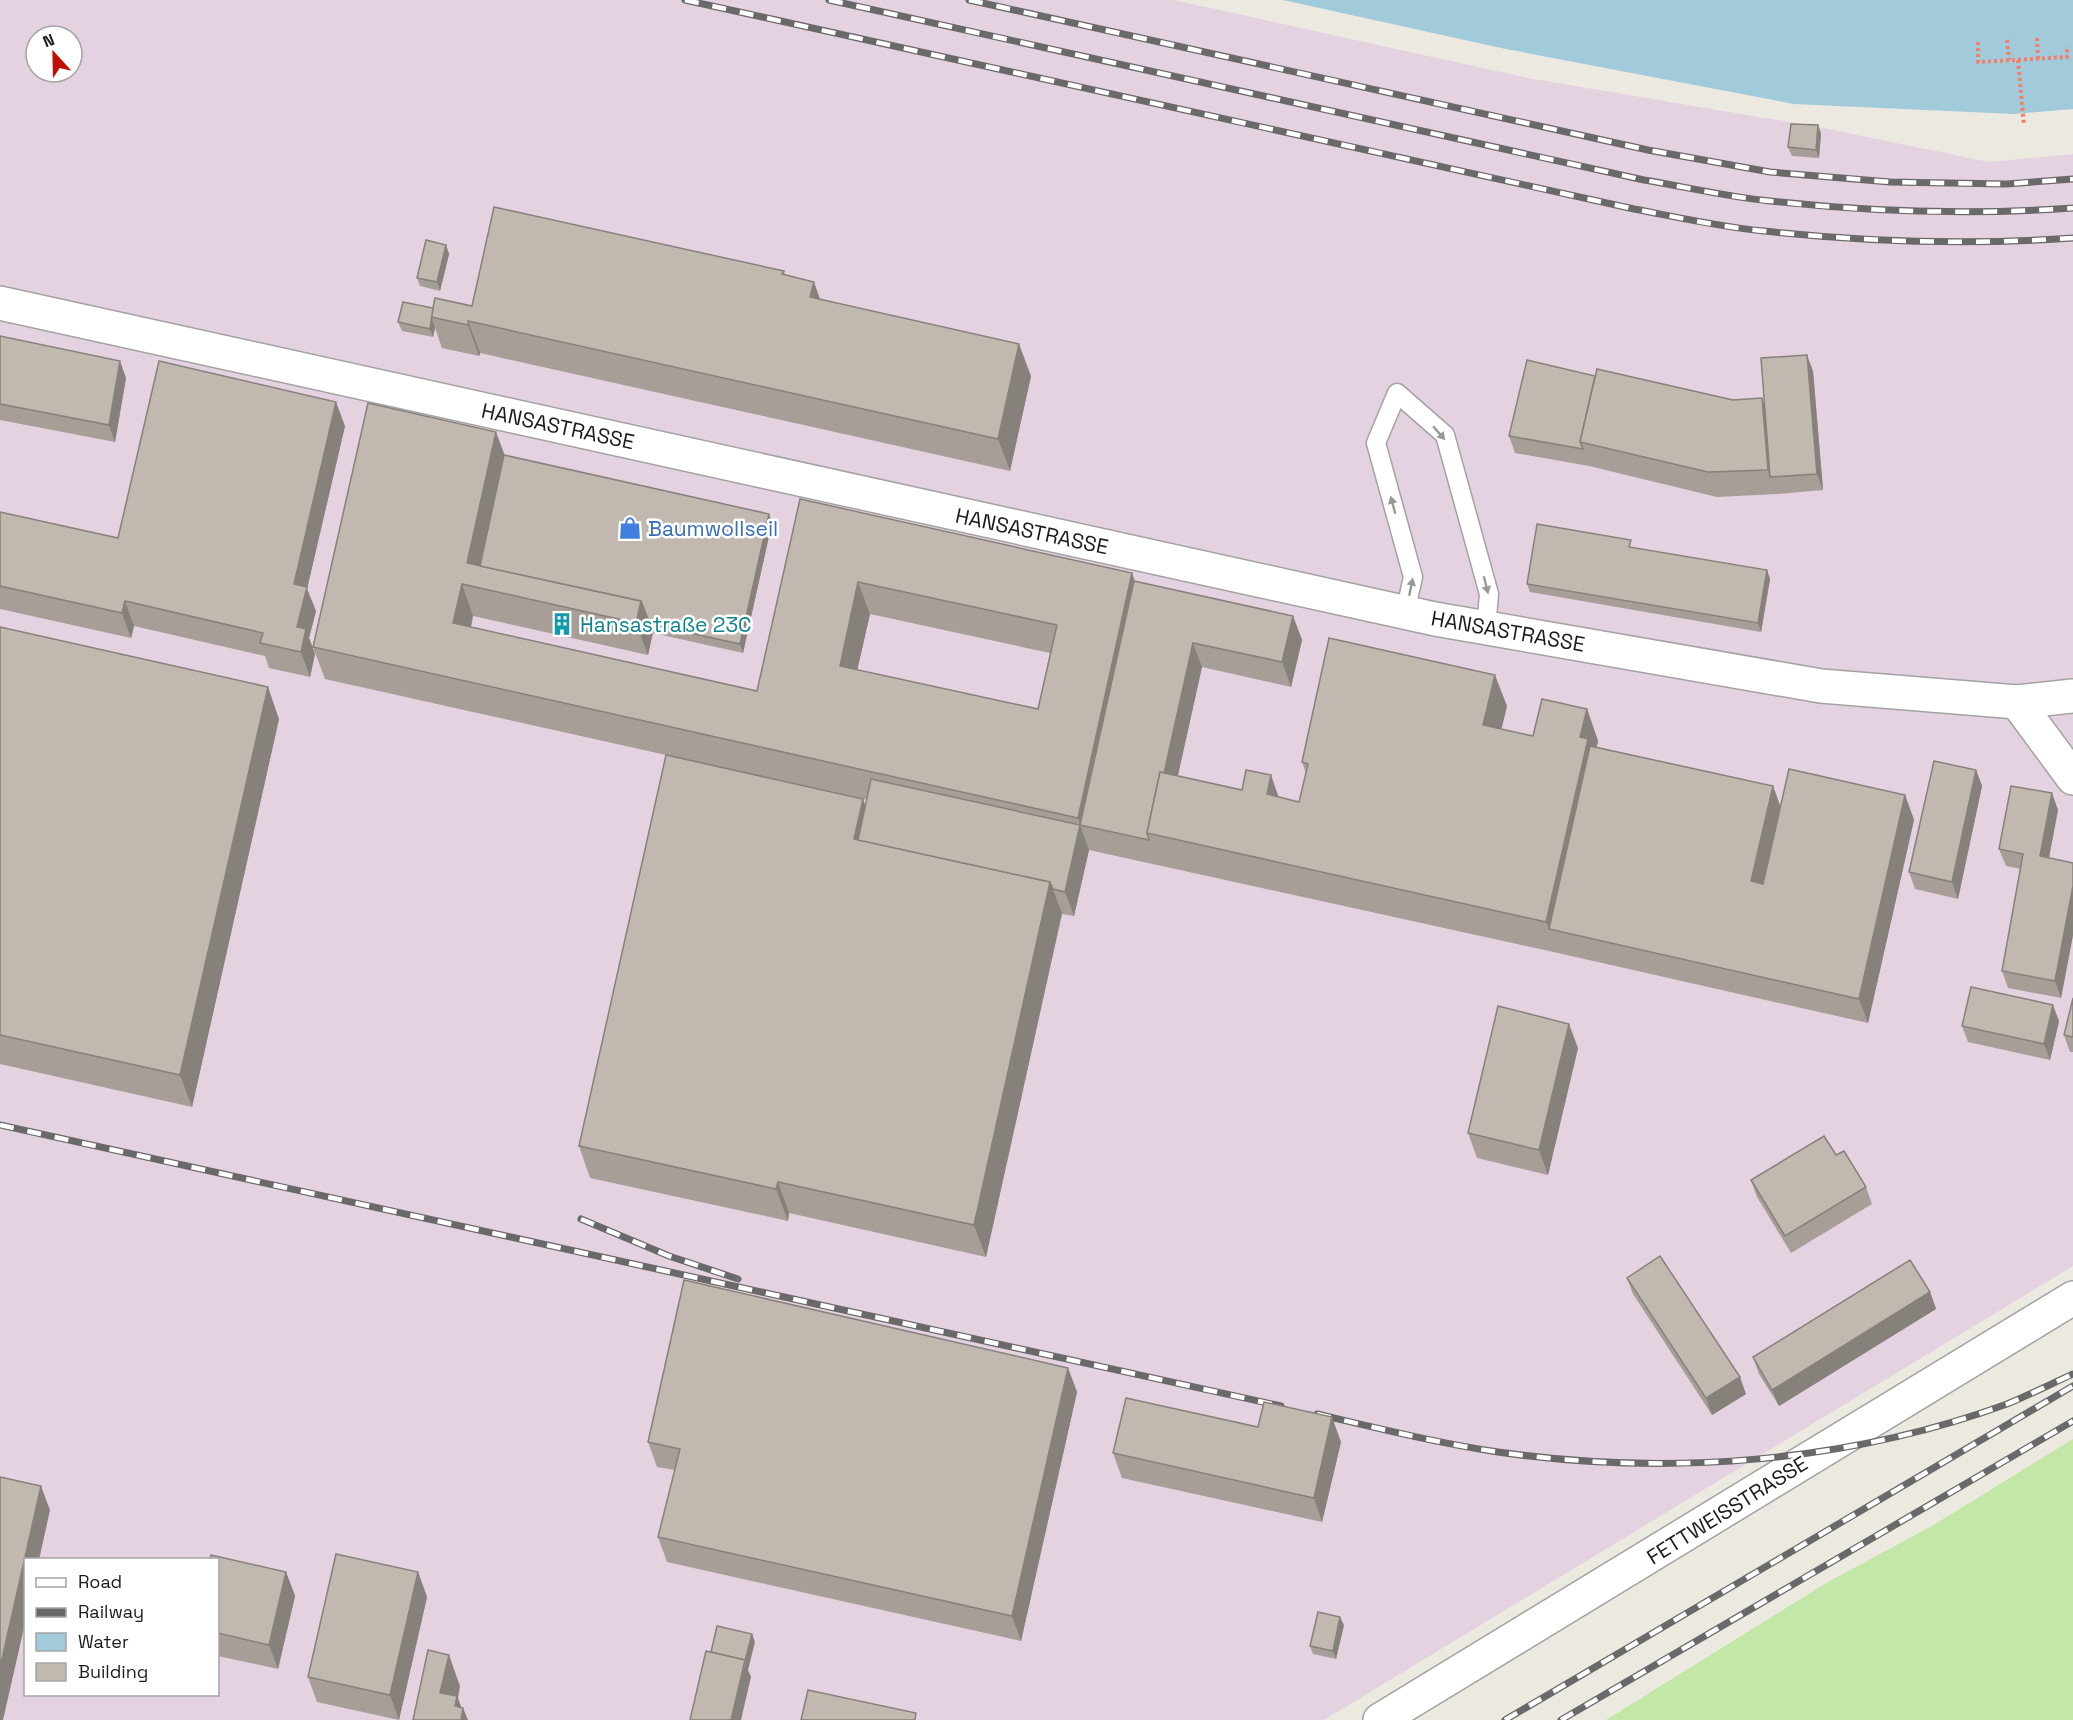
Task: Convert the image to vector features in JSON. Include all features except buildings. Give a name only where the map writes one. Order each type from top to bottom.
[{"type":"street","name":"HANSASTRASSE","points":[[0,303],[1405,613],[1821,686],[2018,702],[2073,696]]},
{"type":"street","points":[[2018,702],[2073,778]]},
{"type":"street","name":"FETTWEISSTRASSE","points":[[1380,1720],[2073,1298]]},
{"type":"lane","points":[[1405,613],[1413,577],[1376,443],[1397,393],[1445,435],[1489,594],[1486,628]]},
{"type":"path","points":[[2037,38],[2038,58]]},
{"type":"path","points":[[2007,40],[2009,60]]},
{"type":"path","points":[[1978,42],[1978,62],[2067,57],[2067,46]]},
{"type":"path","points":[[2018,60],[2024,125]]},
{"type":"shaded area","points":[[0,0],[1174,0],[1528,78],[1819,127],[1989,162],[2073,154],[2073,1266],[1324,1720],[0,1720]]},
{"type":"green space","points":[[2073,1439],[2073,1720],[1606,1720],[1828,1582],[1932,1526]]},
{"type":"water","points":[[1283,0],[2073,0],[2073,109],[2014,114],[1794,104],[1501,48]]},
{"type":"railway","points":[[685,0],[1634,209],[1715,224],[1803,235],[1880,240],[1957,242],[2073,238]]},
{"type":"railway","points":[[829,0],[1644,180],[1723,194],[1808,205],[1884,210],[1959,212],[2073,208]]},
{"type":"railway","points":[[969,0],[1648,150],[1770,172],[1890,182],[2006,184],[2073,179]]},
{"type":"railway","points":[[0,1125],[1281,1406]]},
{"type":"railway","points":[[581,1219],[669,1256],[738,1279]]},
{"type":"railway","points":[[1317,1414],[1430,1440],[1498,1452],[1626,1463],[1691,1463],[1756,1459],[1883,1440],[1946,1424],[2007,1404],[2073,1374]]},
{"type":"railway","points":[[1505,1720],[2073,1386]]},
{"type":"railway","points":[[1561,1720],[2073,1421]]},
{"type":"place","name":"Baumwollseil","points":[[630,528]]},
{"type":"place","name":"Hansastraße 23C","points":[[562,624]]}]
